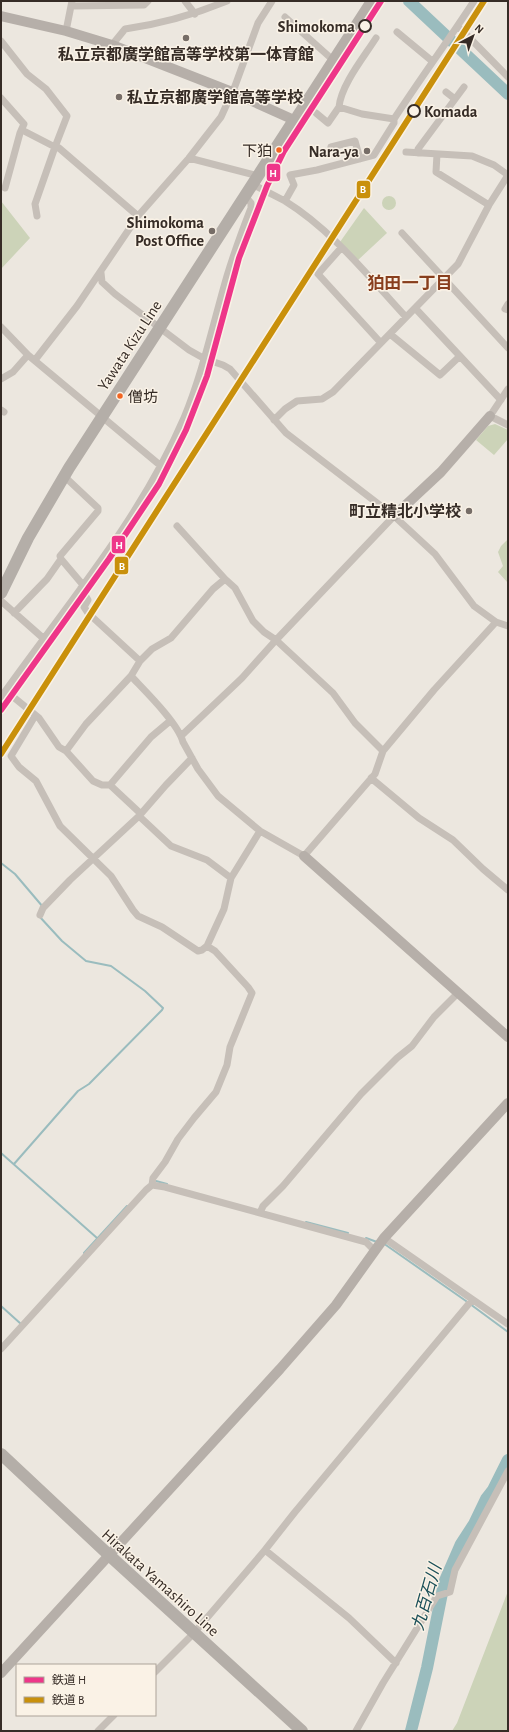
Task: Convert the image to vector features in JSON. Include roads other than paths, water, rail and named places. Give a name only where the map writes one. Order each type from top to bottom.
[{"type":"main road","name":"Yawata Kizu Line","points":[[1,592],[31,532],[64,476],[294,120]]},
{"type":"main road","name":"Hirakata Yamashiro Line","points":[[1,1454],[110,1556],[302,1731]]},
{"type":"street","points":[[66,31],[71,4],[111,3],[144,5],[148,1]]},
{"type":"street","points":[[185,1],[196,14]]},
{"type":"street","points":[[112,45],[124,29],[157,24],[196,14],[227,1]]},
{"type":"street","points":[[35,360],[61,328],[101,273],[112,253],[138,216],[189,158],[221,117],[258,23],[272,1]]},
{"type":"street","points":[[1,16],[66,31],[112,45],[232,92],[294,120],[371,1]]},
{"type":"street","points":[[285,201],[294,184],[290,175],[317,170],[374,155],[394,123],[394,119],[432,61],[445,46],[474,1]]},
{"type":"street","points":[[285,17],[333,60]]},
{"type":"street","points":[[457,28],[508,77]]},
{"type":"street","points":[[397,32],[432,61]]},
{"type":"street","points":[[316,113],[328,123],[339,107],[340,101],[349,81],[376,38]]},
{"type":"street","points":[[1,41],[27,74],[46,89],[68,116],[35,204],[37,216]]},
{"type":"street","points":[[418,153],[418,149],[464,87]]},
{"type":"street","points":[[446,92],[455,99]]},
{"type":"street","points":[[3,98],[24,124],[5,188]]},
{"type":"street","points":[[339,107],[362,114],[394,119]]},
{"type":"street","points":[[22,130],[55,148],[59,148],[138,216]]},
{"type":"street","points":[[331,147],[355,141],[360,159]]},
{"type":"street","points":[[274,420],[297,401],[322,400],[333,392],[444,278],[459,261],[489,205],[508,175],[506,170],[472,156],[406,152]]},
{"type":"street","points":[[437,154],[436,172],[489,205]]},
{"type":"street","points":[[189,158],[255,180],[305,213],[342,248],[406,317]]},
{"type":"street","points":[[1,697],[82,586],[135,508],[161,466],[191,400],[205,359],[236,245],[251,208],[251,203],[245,196]]},
{"type":"street","points":[[402,233],[508,348]]},
{"type":"street","points":[[342,248],[318,274],[381,343]]},
{"type":"street","points":[[101,273],[102,282],[159,328],[189,350],[205,359],[230,369],[274,420],[291,437],[394,516],[435,554],[474,606],[496,622],[508,626]]},
{"type":"street","points":[[508,304],[505,309],[508,310]]},
{"type":"street","points":[[415,308],[501,400]]},
{"type":"street","points":[[1,328],[28,355],[161,466]]},
{"type":"street","points":[[390,334],[440,375],[460,356]]},
{"type":"street","points":[[1,379],[13,372],[28,355]]},
{"type":"street","points":[[181,736],[237,684],[276,640],[394,516],[441,472],[490,416],[508,389]]},
{"type":"street","points":[[490,416],[508,425]]},
{"type":"street","points":[[14,613],[47,579],[61,559],[60,556],[98,511],[98,508],[64,476]]},
{"type":"street","points":[[177,526],[235,588],[241,596],[253,621],[264,632],[276,640],[333,693],[355,723],[383,751]]},
{"type":"street","points":[[61,559],[82,586],[88,600],[84,607],[88,613],[140,661]]},
{"type":"street","points":[[66,751],[86,724],[131,676],[140,661],[152,649],[171,638],[213,589],[225,579]]},
{"type":"street","points":[[1,601],[43,638]]},
{"type":"street","points":[[304,856],[375,774],[383,751],[434,690],[496,622]]},
{"type":"street","points":[[131,676],[181,736],[208,785],[218,796],[260,831],[304,856],[508,1037]]},
{"type":"street","points":[[6,690],[39,718],[59,747],[66,751],[93,781],[102,785],[110,785],[171,846],[207,860],[231,878]]},
{"type":"street","points":[[35,716],[11,756],[19,767],[40,785],[60,826],[111,876],[138,916],[162,927],[198,951],[208,946],[224,909],[231,878],[260,831]]},
{"type":"street","points":[[110,785],[151,737],[170,721]]},
{"type":"street","points":[[40,916],[44,908],[93,857],[139,815],[192,758]]},
{"type":"street","points":[[371,778],[419,818],[453,840],[483,869],[508,890]]},
{"type":"street","points":[[152,1186],[153,1178],[165,1162],[178,1139],[216,1092],[227,1065],[230,1047],[252,993],[215,950],[208,946]]},
{"type":"street","points":[[260,1213],[263,1206],[283,1186],[361,1094],[396,1058],[412,1046],[434,1017],[458,993]]},
{"type":"street","points":[[1,1673],[285,1364],[336,1305],[384,1238],[508,1103]]},
{"type":"street","points":[[1,1349],[146,1190],[152,1186],[165,1187],[366,1242],[375,1251]]},
{"type":"street","points":[[384,1238],[508,1324]]},
{"type":"street","points":[[156,1671],[194,1633],[265,1550],[472,1300]]},
{"type":"street","points":[[356,1731],[437,1596],[450,1592],[455,1570],[508,1471]]},
{"type":"street","points":[[265,1550],[349,1618],[396,1663]]},
{"type":"street","points":[[98,1731],[113,1716]]},
{"type":"waterway","points":[[409,1],[508,94]]},
{"type":"waterway","points":[[1,863],[15,874],[43,907]]},
{"type":"waterway","points":[[14,1164],[78,1091],[89,1084],[163,1008],[145,991],[111,966],[86,961],[62,941],[39,916]]},
{"type":"waterway","points":[[1,1153],[97,1238]]},
{"type":"waterway","points":[[154,1182],[156,1181],[167,1184]]},
{"type":"waterway","points":[[84,1253],[127,1206]]},
{"type":"waterway","points":[[306,1222],[348,1233]]},
{"type":"waterway","points":[[366,1238],[377,1242]]},
{"type":"waterway","points":[[383,1243],[508,1332]]},
{"type":"waterway","points":[[1,1306],[21,1324]]},
{"type":"waterway","name":"九百石川","points":[[411,1731],[427,1668],[444,1583],[461,1544],[474,1524],[508,1460]]},
{"type":"rail line","name":"H","points":[[1,710],[109,559],[159,484],[186,430],[207,376],[239,258],[267,186],[284,151],[381,1]]},
{"type":"rail line","name":"B","points":[[1,754],[484,1]]},
{"type":"place","name":"Shimokoma","points":[[365,26]]},
{"type":"place","name":"私立京都廣学館高等学校第一体育館","points":[[186,38]]},
{"type":"place","name":"私立京都廣学館高等学校","points":[[119,97]]},
{"type":"place","name":"Komada","points":[[414,111]]},
{"type":"place","name":"下狛","points":[[279,150]]},
{"type":"place","name":"Nara-ya","points":[[367,151]]},
{"type":"place","name":"Shimokoma Post Office","points":[[212,231]]},
{"type":"place","name":"僧坊","points":[[120,396]]},
{"type":"place","name":"町立精北小学校","points":[[469,511]]},
{"type":"district","name":"狛田一丁目","points":[[410,283]]}]
